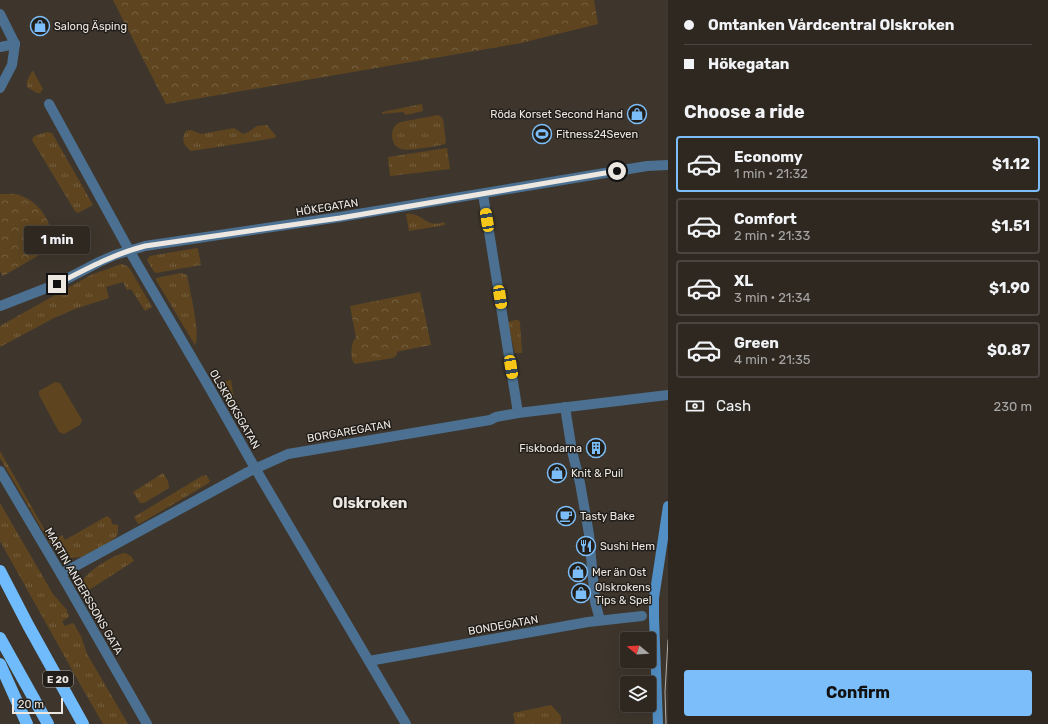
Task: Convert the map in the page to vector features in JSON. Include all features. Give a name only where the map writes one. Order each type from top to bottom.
[{"type":"highway","name":"E 20","points":[[0,571],[83,724]]},
{"type":"highway","name":"E 20","points":[[0,638],[48,724]]},
{"type":"highway","points":[[0,664],[27,724]]},
{"type":"street","points":[[0,14],[14,44],[12,65],[0,88]]},
{"type":"street","points":[[0,47],[14,44]]},
{"type":"street","name":"OLSKROKSGATAN","points":[[49,104],[129,250],[255,468],[406,724]]},
{"type":"street","name":"HÖKEGATAN","points":[[0,306],[57,284],[99,262],[129,250],[145,246],[340,218],[646,166],[668,165]]},
{"type":"street","points":[[483,194],[518,413]]},
{"type":"street","name":"BORGAREGATAN","points":[[61,574],[255,468],[288,454],[490,420],[496,416],[668,395]]},
{"type":"street","points":[[565,407],[572,451],[588,526],[595,602],[600,620]]},
{"type":"street","name":"MARTIN ANDERSSONS GATA","points":[[0,471],[147,724]]},
{"type":"street","points":[[658,724],[654,598],[668,506]]},
{"type":"street","name":"BONDEGATAN","points":[[369,661],[600,620],[642,616]]},
{"type":"green space","points":[[113,0],[594,0],[598,24],[521,43],[166,104]]},
{"type":"green space","points":[[32,71],[43,89],[40,93],[37,93],[27,87],[27,81]]},
{"type":"green space","points":[[422,104],[423,111],[406,115],[403,112],[382,114],[382,112]]},
{"type":"green space","points":[[438,115],[443,119],[445,144],[407,150],[398,148],[395,145],[392,134],[397,124]]},
{"type":"green space","points":[[267,125],[276,136],[275,138],[191,151],[186,146],[183,139],[186,131],[191,130],[201,134],[234,128],[243,134],[257,126]]},
{"type":"green space","points":[[47,132],[52,133],[93,205],[78,213],[75,211],[32,140],[34,136]]},
{"type":"green space","points":[[447,148],[450,169],[390,176],[388,157]]},
{"type":"green space","points":[[0,194],[17,194],[34,203],[45,215],[53,239],[53,247],[3,276],[0,271]]},
{"type":"green space","points":[[406,214],[416,215],[432,223],[438,224],[444,222],[445,225],[409,231]]},
{"type":"green space","points":[[197,248],[201,265],[156,273],[147,260],[150,256]]},
{"type":"green space","points":[[121,264],[130,269],[152,307],[145,311],[131,289],[127,290],[123,282],[106,287],[109,298],[75,309],[54,318],[0,347],[0,326],[91,275]]},
{"type":"green space","points":[[181,273],[187,275],[193,303],[197,333],[195,345],[156,280],[156,278]]},
{"type":"green space","points":[[420,292],[431,345],[360,359],[350,306]]},
{"type":"green space","points":[[515,320],[520,322],[522,353],[515,353],[508,324],[508,322]]},
{"type":"green space","points":[[359,335],[397,346],[397,354],[393,358],[355,364],[351,354],[353,341]]},
{"type":"green space","points":[[231,380],[236,413],[215,383]]},
{"type":"green space","points":[[55,382],[60,383],[82,420],[80,425],[64,434],[59,432],[39,395],[39,391]]},
{"type":"green space","points":[[0,451],[51,541],[62,535],[65,540],[107,516],[111,519],[112,524],[118,525],[118,533],[116,537],[110,542],[81,557],[70,558],[64,556],[51,545],[0,458]]},
{"type":"green space","points":[[163,473],[168,481],[169,488],[144,503],[140,503],[133,492]]},
{"type":"green space","points":[[206,475],[210,481],[209,483],[138,524],[134,517]]},
{"type":"green space","points":[[0,503],[53,594],[67,610],[69,617],[62,621],[65,626],[73,623],[81,636],[87,654],[128,724],[103,724],[0,541]]},
{"type":"green space","points":[[125,553],[131,556],[134,561],[81,595],[83,580],[90,572],[109,559]]},
{"type":"green space","points":[[551,705],[561,716],[561,724],[515,724],[513,713]]},
{"type":"tram line","points":[[666,724],[665,692],[668,640]]},
{"type":"place","name":"Salong Äsping","points":[[40,26]]},
{"type":"place","name":"Röda Korset Second Hand","points":[[637,114]]},
{"type":"place","name":"Fitness24Seven","points":[[542,134]]},
{"type":"place","name":"Fiskbodarna","points":[[596,448]]},
{"type":"place","name":"Knit & Puil","points":[[557,473]]},
{"type":"place","name":"Tasty Bake","points":[[566,516]]},
{"type":"place","name":"Sushi Hem","points":[[586,546]]},
{"type":"place","name":"Mer än Ost","points":[[578,572]]},
{"type":"place","name":"Olskrokens Tips & Spel","points":[[581,593]]},
{"type":"district","name":"Olskroken","points":[[370,503]]},
{"type":"route","points":[[57,284],[115,255],[145,246],[340,218],[617,171]]}]
